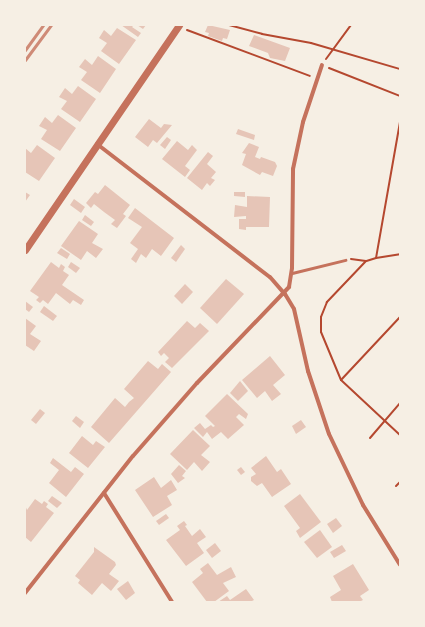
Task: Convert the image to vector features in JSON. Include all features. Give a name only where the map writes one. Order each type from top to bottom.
[{"type":"street","points":[[25,250],[179,25]]},
{"type":"street","points":[[25,593],[104,493],[181,400],[285,294],[292,273],[293,169],[303,122],[322,65]]},
{"type":"street","points":[[97,144],[270,277],[285,294],[294,309],[306,364],[330,434],[363,505],[400,565]]},
{"type":"street","points":[[104,493],[172,602]]},
{"type":"lane","points":[[292,273],[345,260]]},
{"type":"path","points":[[229,25],[334,49],[400,69]]},
{"type":"path","points":[[351,25],[322,65],[400,96]]},
{"type":"path","points":[[188,31],[310,76]]},
{"type":"path","points":[[376,258],[400,122]]},
{"type":"path","points":[[400,254],[366,261],[327,302],[321,317],[321,332],[341,380],[400,435]]},
{"type":"path","points":[[345,260],[356,258],[366,261]]},
{"type":"path","points":[[341,380],[400,317]]},
{"type":"path","points":[[370,438],[400,403]]},
{"type":"path","points":[[396,486],[400,482]]},
{"type":"building","points":[[121,25],[134,25],[132,27],[141,33],[138,37]]},
{"type":"building","points":[[137,25],[146,25],[143,29]]},
{"type":"building","points":[[208,25],[230,30],[227,39],[223,38],[222,41],[208,36],[209,33],[205,32]]},
{"type":"building","points":[[117,28],[136,40],[119,64],[101,51],[107,43],[99,38],[104,30],[111,36]]},
{"type":"building","points":[[254,35],[290,48],[285,61],[270,58],[268,53],[249,46]]},
{"type":"building","points":[[98,56],[116,69],[100,93],[81,80],[87,72],[79,67],[85,59],[92,65]]},
{"type":"building","points":[[78,86],[96,99],[80,122],[61,109],[67,101],[59,97],[65,88],[72,94]]},
{"type":"building","points":[[58,115],[76,128],[60,151],[41,139],[47,130],[39,126],[45,117],[52,123]]},
{"type":"building","points":[[149,119],[161,128],[164,124],[172,125],[157,143],[153,140],[148,147],[135,137]]},
{"type":"building","points":[[238,129],[255,135],[254,140],[236,134]]},
{"type":"building","points":[[167,137],[171,140],[165,149],[160,145]]},
{"type":"building","points":[[177,141],[188,150],[192,145],[197,150],[185,166],[190,170],[185,177],[162,159]]},
{"type":"building","points":[[249,143],[259,147],[255,157],[260,159],[261,157],[275,162],[277,166],[273,176],[262,172],[260,175],[242,165],[246,154],[242,153]]},
{"type":"building","points":[[37,145],[55,158],[39,181],[25,172],[25,148],[31,153]]},
{"type":"building","points":[[208,152],[213,156],[207,164],[216,172],[211,178],[215,180],[210,186],[207,183],[202,190],[187,178]]},
{"type":"building","points":[[105,185],[130,205],[123,214],[126,216],[117,228],[111,224],[115,220],[94,204],[91,208],[86,203],[95,192],[98,194]]},
{"type":"building","points":[[25,192],[30,195],[25,202]]},
{"type":"building","points":[[234,192],[245,192],[245,197],[234,196]]},
{"type":"building","points":[[247,196],[270,197],[269,227],[246,227],[246,230],[239,229],[239,219],[246,219],[246,216],[234,217],[235,205],[247,207]]},
{"type":"building","points":[[74,199],[85,207],[81,213],[70,205]]},
{"type":"building","points":[[135,208],[174,238],[161,256],[152,249],[146,258],[141,254],[136,263],[131,259],[138,249],[130,243],[142,227],[128,218]]},
{"type":"building","points":[[85,215],[94,222],[91,226],[82,220]]},
{"type":"building","points":[[79,221],[98,234],[92,243],[103,249],[96,258],[87,251],[81,260],[61,246]]},
{"type":"building","points":[[181,245],[185,249],[176,262],[171,258]]},
{"type":"building","points":[[61,248],[70,254],[67,259],[57,253]]},
{"type":"building","points":[[51,262],[59,268],[61,264],[65,267],[63,271],[69,275],[62,285],[84,300],[81,305],[73,300],[70,304],[56,293],[48,304],[43,300],[40,303],[36,300],[39,297],[30,291]]},
{"type":"building","points":[[71,262],[80,268],[76,273],[68,267]]},
{"type":"building","points":[[226,279],[244,294],[217,324],[200,308]]},
{"type":"building","points":[[185,284],[193,292],[182,304],[174,296]]},
{"type":"building","points":[[25,301],[33,307],[29,312],[25,309]]},
{"type":"building","points":[[44,306],[57,316],[53,321],[40,312]]},
{"type":"building","points":[[25,318],[36,326],[30,334],[41,341],[34,351],[25,345]]},
{"type":"building","points":[[187,321],[195,328],[200,323],[209,331],[172,368],[165,362],[169,358],[164,353],[161,356],[158,352]]},
{"type":"building","points":[[270,356],[285,375],[273,385],[281,394],[272,401],[265,391],[257,398],[242,380]]},
{"type":"building","points":[[148,361],[158,369],[162,364],[171,372],[109,443],[91,427],[115,398],[125,407],[134,398],[124,389]]},
{"type":"building","points":[[240,381],[248,391],[238,401],[230,393]]},
{"type":"building","points":[[227,394],[248,414],[246,419],[239,414],[236,417],[244,425],[228,439],[221,432],[212,439],[207,432],[203,437],[194,428],[200,423],[205,429],[211,425],[213,427],[215,426],[205,416]]},
{"type":"building","points":[[40,409],[45,413],[36,424],[31,420]]},
{"type":"building","points":[[76,416],[84,422],[80,428],[72,421]]},
{"type":"building","points":[[301,420],[306,427],[296,434],[292,426]]},
{"type":"building","points":[[193,430],[210,446],[201,455],[210,462],[202,471],[194,462],[187,470],[170,454]]},
{"type":"building","points":[[82,436],[93,445],[96,441],[105,447],[88,468],[69,453]]},
{"type":"building","points":[[266,456],[277,472],[281,469],[291,484],[272,497],[262,483],[257,486],[251,481],[251,477],[256,474],[251,468]]},
{"type":"building","points":[[53,458],[71,472],[75,467],[84,474],[66,497],[49,483],[59,470],[50,463]]},
{"type":"building","points":[[179,465],[186,471],[182,476],[185,478],[178,483],[171,474]]},
{"type":"building","points":[[241,467],[245,472],[241,475],[237,470]]},
{"type":"building","points":[[154,477],[161,488],[171,480],[177,490],[167,496],[172,505],[153,517],[135,490]]},
{"type":"building","points":[[300,494],[321,522],[300,538],[296,531],[300,528],[284,506]]},
{"type":"building","points":[[52,496],[62,503],[57,508],[48,501]]},
{"type":"building","points":[[35,499],[42,504],[44,501],[48,504],[46,507],[54,513],[31,542],[25,537],[25,505],[27,510]]},
{"type":"building","points":[[166,514],[169,518],[159,525],[156,521]]},
{"type":"building","points":[[336,518],[342,526],[333,533],[327,524]]},
{"type":"building","points":[[184,521],[187,525],[185,526],[192,536],[200,529],[206,537],[197,543],[204,553],[186,566],[166,540],[180,530],[177,526]]},
{"type":"building","points":[[320,530],[332,547],[317,558],[304,542]]},
{"type":"building","points":[[215,543],[221,551],[212,558],[206,550]]},
{"type":"building","points":[[342,545],[346,551],[334,558],[330,552]]},
{"type":"building","points":[[94,547],[115,562],[116,565],[109,574],[119,581],[111,591],[102,583],[92,595],[78,583],[80,580],[75,576],[94,552]]},
{"type":"building","points":[[208,563],[217,575],[231,567],[236,577],[223,583],[229,591],[214,602],[207,602],[192,582],[203,573],[200,569]]},
{"type":"building","points":[[353,564],[369,590],[360,596],[363,600],[359,602],[332,602],[330,597],[341,590],[333,576]]},
{"type":"building","points":[[128,581],[135,593],[126,600],[117,589]]},
{"type":"building","points":[[246,589],[254,600],[250,602],[218,602],[227,596],[230,600]]},
{"type":"railway","points":[[25,50],[43,25]]},
{"type":"railway","points":[[25,60],[51,25]]}]
